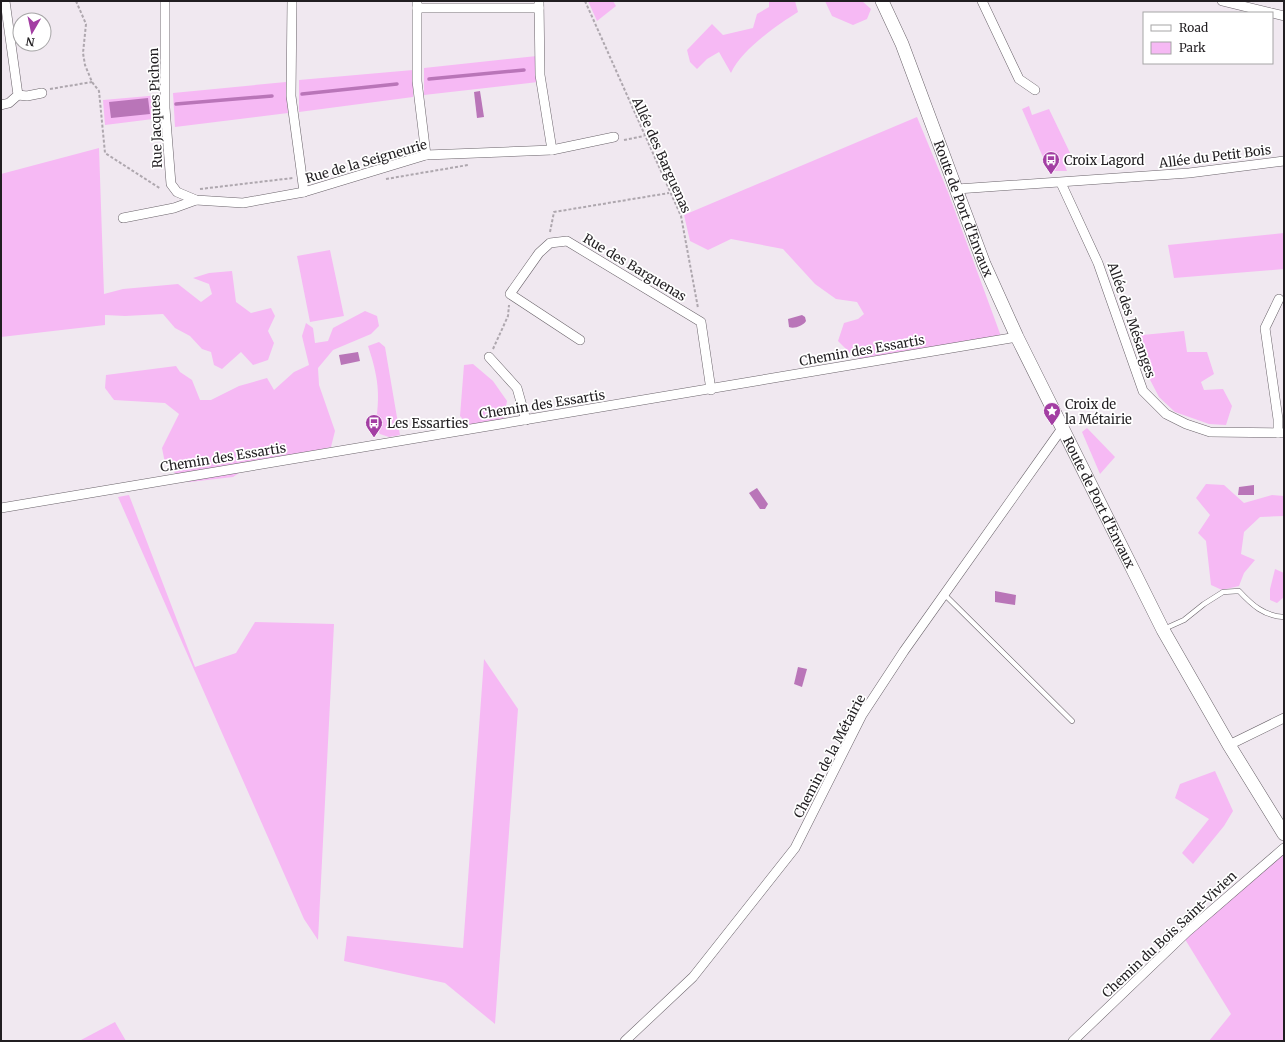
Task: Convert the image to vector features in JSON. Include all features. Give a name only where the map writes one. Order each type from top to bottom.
[{"type":"street","points":[[5,1],[18,95]]},
{"type":"street","name":"Rue Jacques Pichon","points":[[165,1],[165,108],[171,184],[177,192],[196,200]]},
{"type":"street","points":[[292,1],[291,96],[304,192]]},
{"type":"street","name":"Route de Port d'Envaux","points":[[882,1],[902,44],[984,264],[1017,337],[1163,630],[1229,745],[1284,834]]},
{"type":"street","points":[[982,1],[1019,79],[1035,90]]},
{"type":"street","points":[[1222,1],[1267,12]]},
{"type":"street","points":[[426,155],[417,81],[417,4],[539,5],[540,75],[552,150]]},
{"type":"street","points":[[1273,13],[1284,16]]},
{"type":"street","points":[[1,105],[9,103],[18,95],[27,96],[42,94]]},
{"type":"street","name":"Rue de la Seigneurie","points":[[196,200],[243,203],[304,192],[426,155],[552,150],[614,137]]},
{"type":"street","name":"Allée du Petit Bois","points":[[957,190],[1189,173],[1284,161]]},
{"type":"street","name":"Allée des Mésanges","points":[[1061,183],[1098,263],[1143,391],[1166,414],[1192,426],[1210,432],[1281,433]]},
{"type":"street","points":[[123,218],[174,208],[196,200]]},
{"type":"street","name":"Rue des Barguenas","points":[[547,245],[567,240],[701,322]]},
{"type":"street","points":[[547,245],[539,252],[510,294],[580,340]]},
{"type":"street","points":[[1279,299],[1266,328],[1281,433]]},
{"type":"street","points":[[701,322],[711,390]]},
{"type":"street","name":"Chemin des Essartis","points":[[1,508],[711,390],[1017,337]]},
{"type":"street","points":[[489,357],[517,388],[526,420]]},
{"type":"street","name":"Chemin de la Métairie","points":[[625,1041],[693,977],[795,848],[862,715],[904,651],[1063,427]]},
{"type":"street","points":[[1229,745],[1284,718]]},
{"type":"street","name":"Chemin du Bois Saint-Vivien","points":[[1073,1041],[1188,931],[1284,848]]},
{"type":"lane","points":[[1163,630],[1184,620],[1204,604],[1223,592],[1239,591],[1252,605],[1272,617],[1284,617]]},
{"type":"lane","points":[[945,595],[1072,721]]},
{"type":"path","name":"Allée des Barguenas","points":[[585,1],[681,216],[701,322]]},
{"type":"path","points":[[42,94],[49,89],[92,82]]},
{"type":"path","points":[[547,245],[554,212],[670,193]]},
{"type":"path","points":[[489,357],[508,316],[510,294]]},
{"type":"green space","points":[[588,1],[613,1],[616,6],[597,21]]},
{"type":"green space","points":[[769,1],[795,1],[798,12],[770,31],[751,47],[736,64],[731,73],[719,52],[707,59],[697,69],[690,62],[687,50],[712,24],[723,35],[753,28],[757,14],[769,7]]},
{"type":"green space","points":[[825,1],[862,1],[871,9],[867,19],[853,25],[832,16]]},
{"type":"green space","points":[[537,56],[538,82],[424,95],[424,68]]},
{"type":"green space","points":[[413,70],[413,97],[299,112],[299,80]]},
{"type":"green space","points":[[286,82],[288,113],[175,127],[173,93]]},
{"type":"green space","points":[[160,95],[161,118],[105,125],[103,100]]},
{"type":"green space","points":[[1029,106],[1032,115],[1049,109],[1072,157],[1063,161],[1067,171],[1049,171],[1022,109]]},
{"type":"green space","points":[[917,117],[948,192],[1002,339],[869,362],[853,356],[838,341],[844,323],[858,319],[864,314],[857,302],[836,299],[815,284],[783,249],[731,239],[708,250],[690,241],[684,215]]},
{"type":"green space","points":[[99,148],[104,294],[123,289],[178,284],[201,302],[212,294],[209,284],[193,278],[209,273],[232,271],[236,302],[251,313],[271,308],[275,316],[268,331],[274,343],[268,360],[253,365],[241,352],[222,369],[214,365],[211,352],[202,349],[190,336],[175,328],[163,314],[125,316],[105,315],[105,325],[1,337],[1,174]]},
{"type":"green space","points":[[1284,233],[1284,269],[1174,278],[1168,245]]},
{"type":"green space","points":[[330,250],[344,316],[310,322],[297,256]]},
{"type":"green space","points":[[365,311],[377,316],[379,326],[371,334],[333,350],[318,368],[319,385],[335,431],[331,447],[249,466],[233,477],[190,482],[175,473],[165,463],[162,448],[179,414],[165,403],[114,400],[105,388],[106,375],[176,366],[180,372],[192,380],[200,400],[211,400],[239,386],[267,378],[274,390],[294,372],[309,365],[302,336],[306,323],[313,328],[315,343],[328,341],[333,328]]},
{"type":"green space","points":[[1184,331],[1187,352],[1207,352],[1214,374],[1201,382],[1204,390],[1223,389],[1232,406],[1226,425],[1209,424],[1175,412],[1159,397],[1147,374],[1132,336]]},
{"type":"green space","points":[[379,342],[385,347],[400,435],[389,437],[380,434],[375,427],[378,405],[378,386],[368,346]]},
{"type":"green space","points":[[473,364],[493,381],[507,401],[502,424],[469,426],[460,416],[464,365]]},
{"type":"green space","points":[[1087,428],[1115,457],[1100,474],[1082,432]]},
{"type":"green space","points":[[1206,484],[1224,485],[1244,503],[1272,495],[1284,496],[1284,516],[1260,517],[1244,532],[1241,554],[1255,560],[1244,573],[1239,586],[1222,590],[1211,585],[1206,541],[1198,533],[1210,515],[1196,498]]},
{"type":"green space","points":[[129,495],[195,667],[236,653],[255,622],[334,624],[318,940],[304,919],[118,497]]},
{"type":"green space","points":[[1275,569],[1284,573],[1284,597],[1277,603],[1270,600],[1270,589]]},
{"type":"green space","points":[[484,659],[518,709],[495,1024],[445,983],[344,961],[347,936],[463,948]]},
{"type":"green space","points":[[1215,771],[1233,811],[1224,826],[1193,864],[1182,853],[1209,819],[1175,798],[1180,784]]},
{"type":"green space","points":[[1282,851],[1284,854],[1284,1041],[1209,1041],[1231,1014],[1183,936]]},
{"type":"green space","points":[[115,1022],[126,1041],[78,1041],[81,1040]]},
{"type":"shaded area","points":[[480,91],[484,117],[477,118],[474,92]]},
{"type":"shaded area","points":[[148,98],[150,114],[111,118],[109,102]]},
{"type":"shaded area","points":[[802,315],[805,317],[805,323],[801,326],[789,327],[788,319]]},
{"type":"shaded area","points":[[358,352],[360,361],[341,365],[339,355]]},
{"type":"shaded area","points":[[1254,485],[1254,495],[1238,495],[1239,487]]},
{"type":"shaded area","points":[[757,488],[768,504],[765,509],[760,509],[749,493]]},
{"type":"shaded area","points":[[995,591],[1016,595],[1015,605],[995,602]]},
{"type":"shaded area","points":[[798,667],[807,669],[802,687],[794,684]]},
{"type":"waterway","points":[[429,79],[524,70]]},
{"type":"waterway","points":[[302,94],[397,84]]},
{"type":"waterway","points":[[176,104],[272,96]]},
{"type":"place","name":"Croix Lagord","points":[[1051,175]]},
{"type":"place","name":"Croix de la Métairie","points":[[1052,426]]},
{"type":"place","name":"Les Essarties","points":[[374,438]]}]
